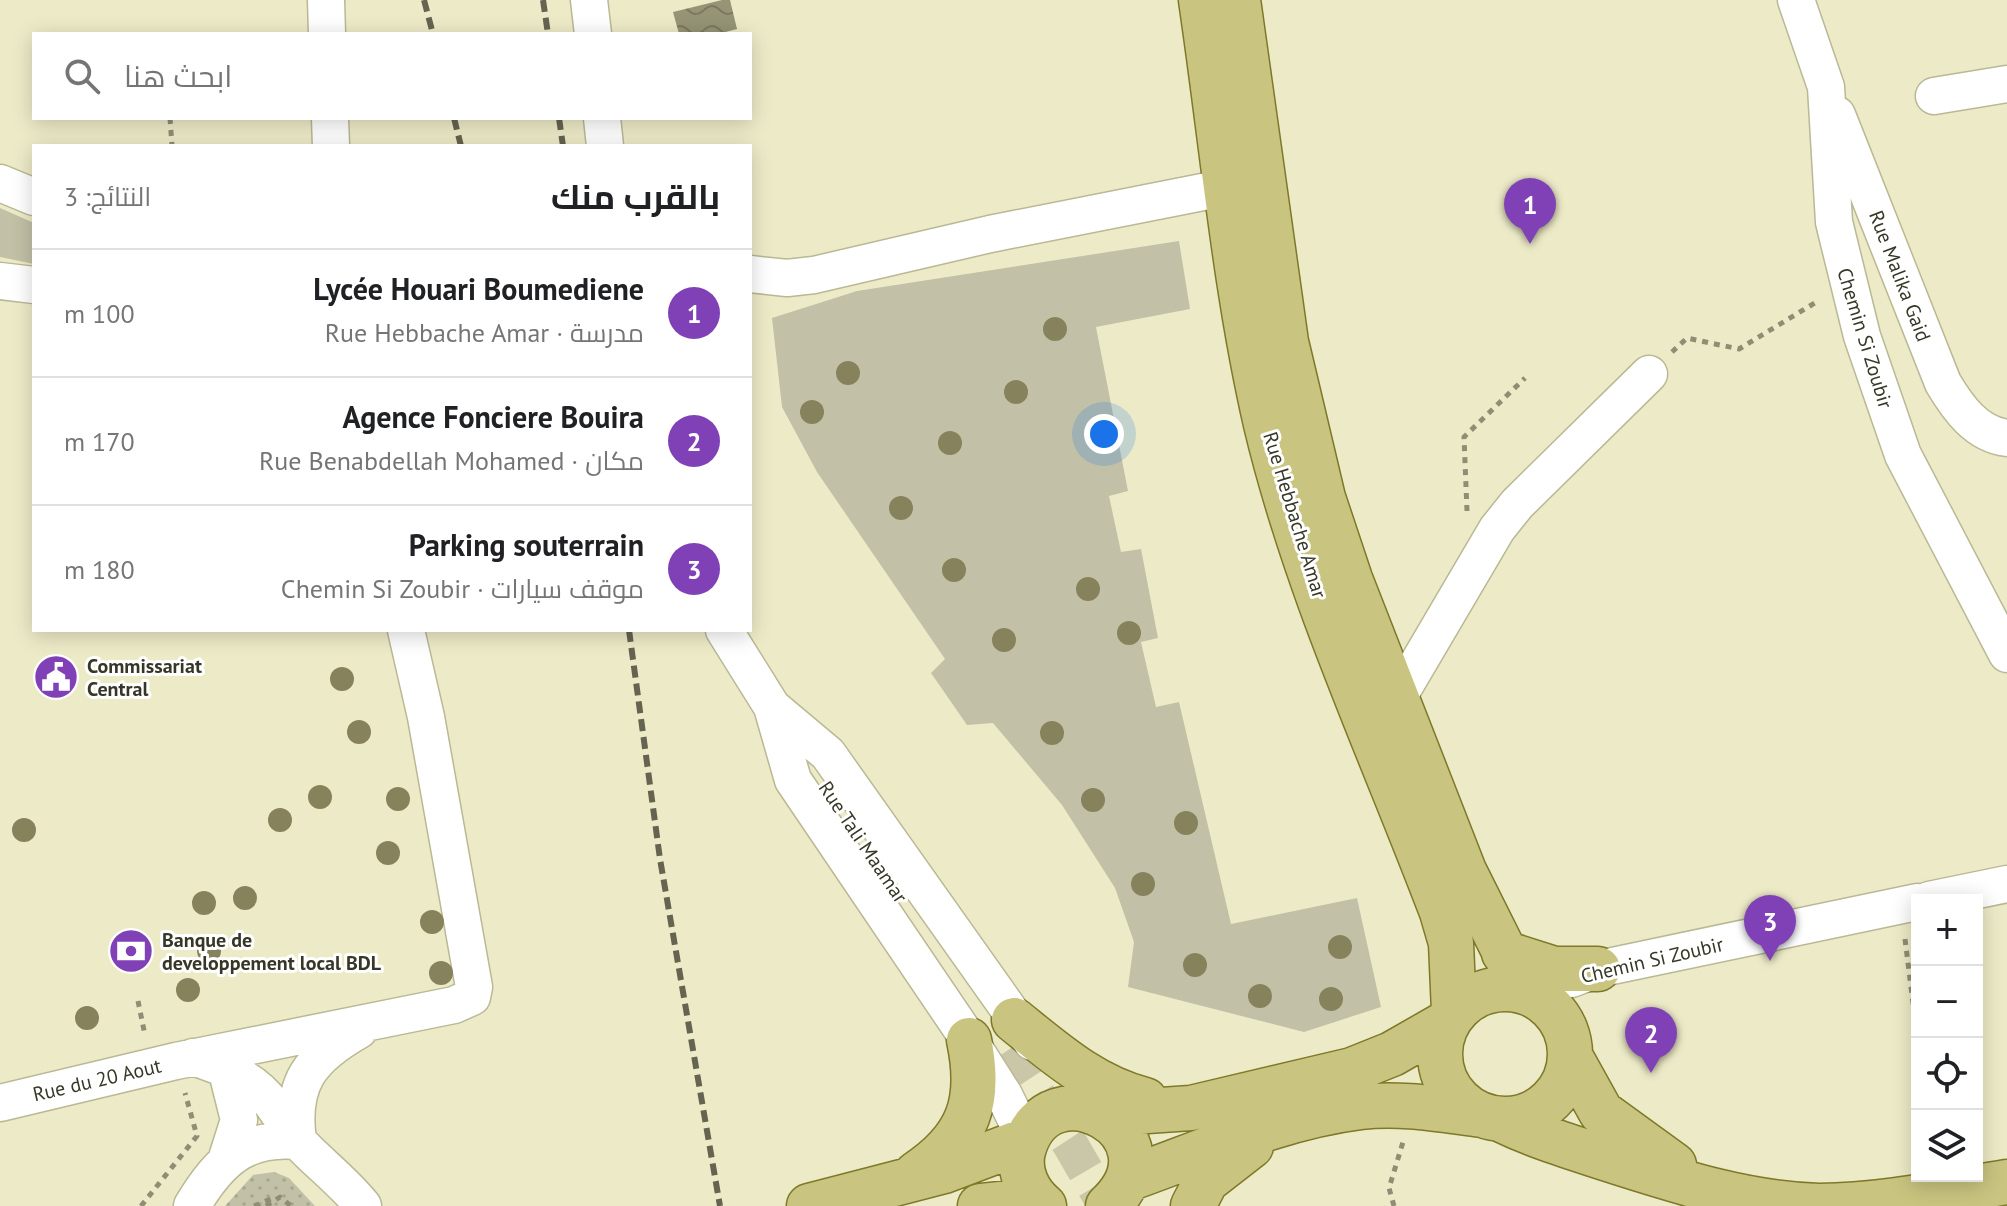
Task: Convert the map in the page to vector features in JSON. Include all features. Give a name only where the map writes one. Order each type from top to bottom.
[{"type":"main road","name":"Rue Hebbache Amar","points":[[1201,0],[1247,328],[1266,423],[1302,546],[1504,953],[1527,992]]},
{"type":"main road","name":"Rue Hebbache Amar","points":[[1238,0],[1286,342],[1323,498],[1350,579],[1381,707],[1451,943],[1451,1017]]},
{"type":"main road","points":[[1504,953],[1554,969],[1598,969]]},
{"type":"main road","points":[[1103,1114],[1191,1108],[1352,1070],[1392,1054],[1486,991],[1505,988],[1527,992],[1548,1003],[1561,1019],[1569,1038],[1571,1058],[1567,1078],[1557,1096],[1541,1109],[1522,1117],[1373,1106],[1244,1136],[1126,1197]]},
{"type":"main road","points":[[1451,1017],[1441,1039],[1444,1076],[1466,1106],[1531,1135],[1729,1195],[1821,1206],[1924,1201],[2007,1182]]},
{"type":"main road","points":[[902,1183],[936,1160],[954,1141],[970,1115],[975,1092],[975,1067],[997,1036],[1063,1060],[1111,1090],[1191,1108]]},
{"type":"main road","points":[[1571,1058],[1601,1112],[1656,1155],[1729,1195]]},
{"type":"main road","points":[[1043,1205],[1023,1175],[1022,1157],[1026,1140],[1036,1125],[1050,1114],[1086,1108],[1103,1114],[1115,1123],[1130,1150],[1126,1197]]},
{"type":"main road","points":[[1193,1206],[1206,1181],[1232,1158],[1288,1124]]},
{"type":"main road","points":[[811,1206],[944,1171],[1026,1140]]},
{"type":"main road","points":[[980,1206],[1017,1202],[1043,1205]]},
{"type":"street","points":[[326,0],[327,32]]},
{"type":"street","points":[[589,0],[593,32]]},
{"type":"street","name":"Chemin Si Zoubir","points":[[1796,0],[1826,87],[1834,222],[1862,336],[1903,455],[2007,654]]},
{"type":"street","points":[[1934,96],[2007,84]]},
{"type":"street","name":"Rue Malika Gaid","points":[[1826,87],[1943,383],[1961,412],[1993,436],[2007,438]]},
{"type":"street","points":[[330,120],[331,144]]},
{"type":"street","points":[[602,120],[605,144]]},
{"type":"street","points":[[0,183],[32,196]]},
{"type":"street","points":[[752,274],[787,278],[814,275],[990,234],[1228,187]]},
{"type":"street","points":[[0,281],[32,285]]},
{"type":"street","points":[[1381,707],[1497,529],[1517,504],[1649,374]]},
{"type":"street","name":"Rue du 20 Aout","points":[[0,1103],[465,1003],[472,997],[474,987],[426,717],[406,632]]},
{"type":"street","points":[[725,632],[772,707],[793,780],[997,1036],[1066,1083],[1103,1114]]},
{"type":"street","points":[[772,707],[828,754],[997,1036],[1004,1095],[1026,1140]]},
{"type":"street","name":"Chemin Si Zoubir","points":[[1959,894],[2007,884]]},
{"type":"street","name":"Chemin Si Zoubir","points":[[1527,992],[1598,969],[1911,904]]},
{"type":"street","points":[[298,1141],[294,1104],[302,1081],[330,1048],[378,1020]]},
{"type":"street","points":[[199,1062],[270,1100],[298,1141],[340,1178],[363,1206]]},
{"type":"street","points":[[192,1206],[226,1161],[239,1120],[199,1062]]},
{"type":"street","points":[[226,1161],[262,1141],[298,1141]]},
{"type":"path","points":[[170,120],[172,144]]},
{"type":"path","points":[[1649,374],[1687,338],[1739,349],[1821,299]]},
{"type":"path","points":[[1467,518],[1464,437],[1525,378]]},
{"type":"path","points":[[141,1206],[197,1136],[199,1062]]},
{"type":"path","points":[[1394,1206],[1389,1188],[1401,1149]]},
{"type":"path","points":[[254,1206],[284,1198],[291,1206]]},
{"type":"path","points":[[266,1206],[272,1199]]},
{"type":"green space","points":[[0,208],[32,222],[32,264],[0,257]]},
{"type":"green space","points":[[1179,241],[1190,309],[1096,327],[1128,491],[1109,496],[1121,552],[1141,549],[1158,638],[1141,642],[1156,707],[1179,702],[1231,924],[1357,898],[1381,1007],[1304,1032],[1128,987],[1134,942],[1115,888],[1062,805],[993,723],[967,725],[931,673],[945,659],[817,472],[782,407],[772,318],[857,291]]},
{"type":"green space","points":[[274,1172],[289,1178],[315,1206],[225,1206],[253,1175]]},
{"type":"water","points":[[730,0],[737,29],[726,32],[678,32],[673,12]]},
{"type":"tunnel","points":[[1008,1050],[1070,1144],[1106,1206]]},
{"type":"railway","points":[[424,0],[432,32]]},
{"type":"railway","points":[[543,0],[548,32]]},
{"type":"railway","points":[[454,120],[460,144]]},
{"type":"railway","points":[[559,120],[563,144]]},
{"type":"railway","points":[[629,632],[660,859],[720,1206]]},
{"type":"place","name":"Lycée Houari Boumediene","points":[[1530,244]]},
{"type":"place","name":"Commissariat Central","points":[[56,677]]},
{"type":"place","name":"Banque de developpement local BDL","points":[[131,951]]},
{"type":"place","name":"Parking souterrain","points":[[1770,961]]},
{"type":"place","name":"Agence Fonciere Bouira","points":[[1651,1073]]}]
